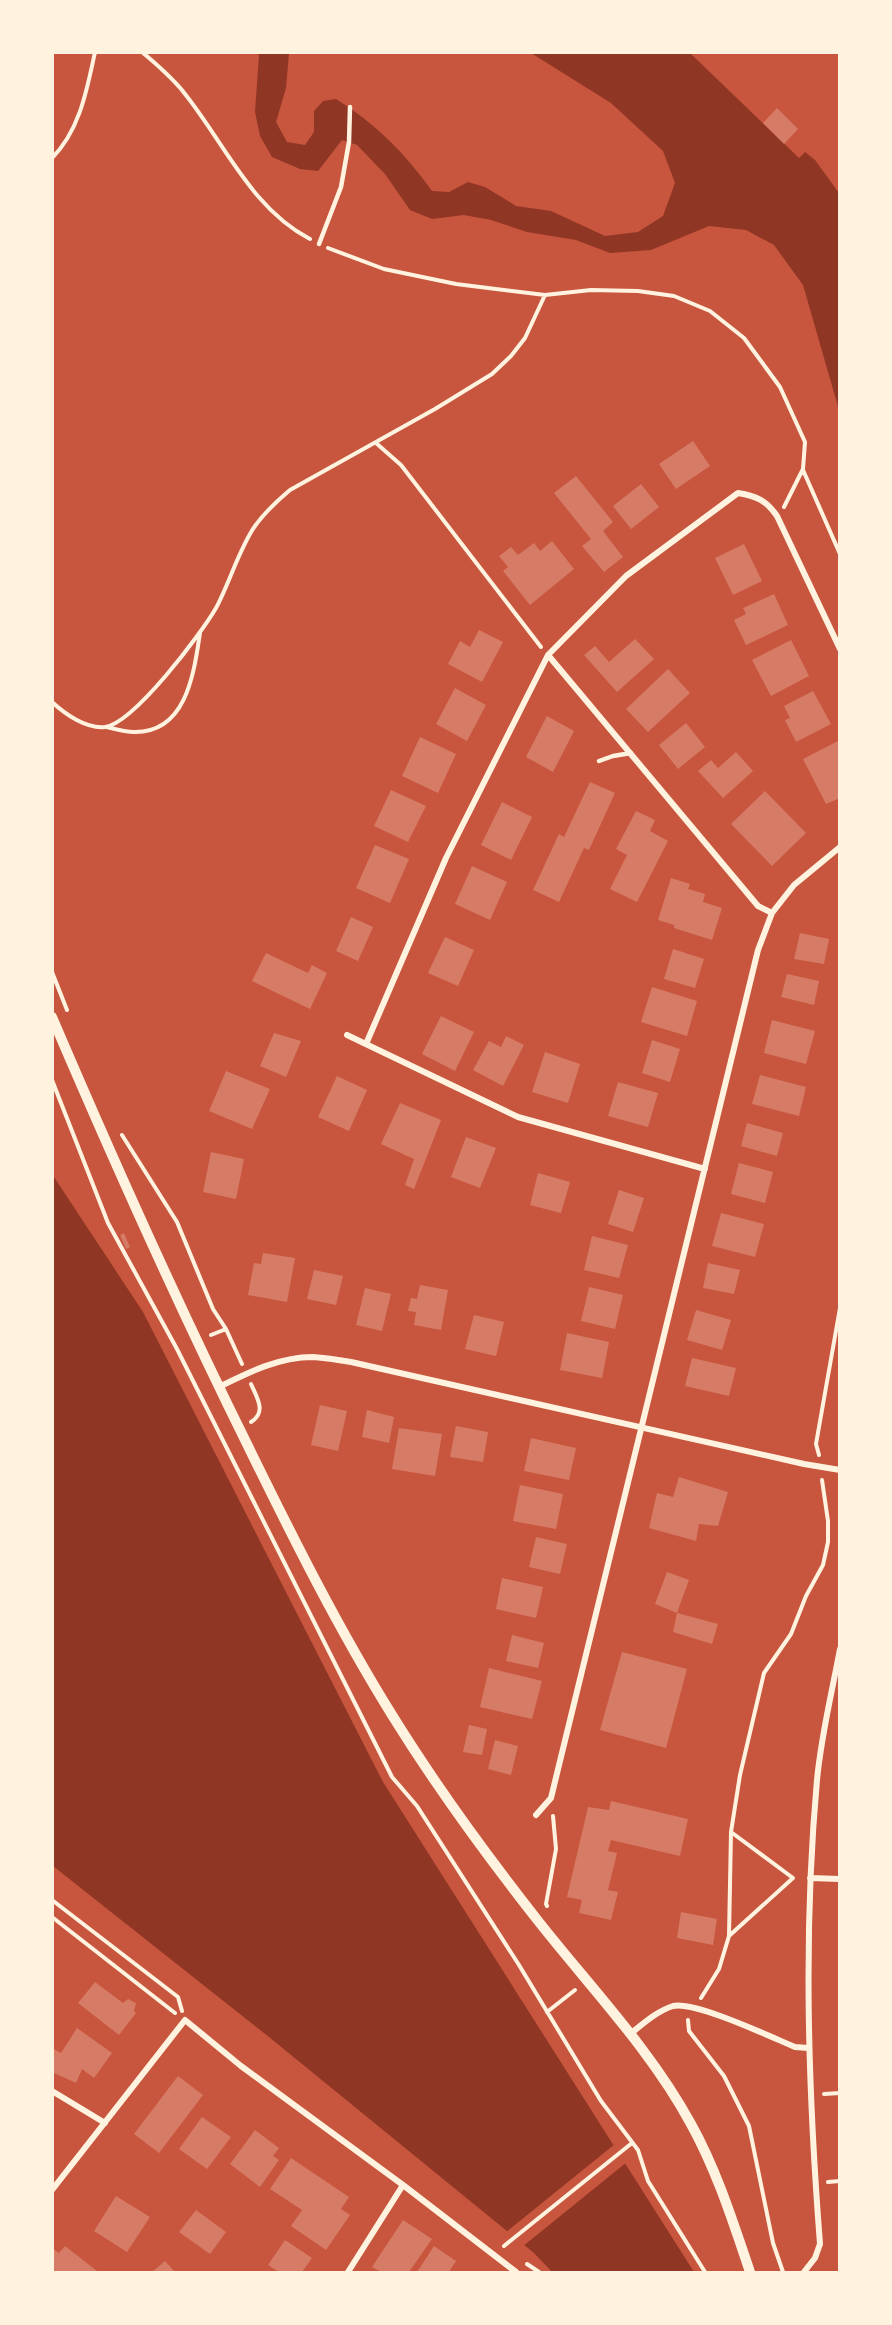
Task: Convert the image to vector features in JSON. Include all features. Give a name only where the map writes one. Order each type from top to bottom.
[{"type":"street","points":[[366,1044],[446,858],[548,655],[626,576],[738,493],[757,496],[770,506],[777,516],[840,649]]},
{"type":"street","points":[[548,655],[758,906],[772,913]]},
{"type":"street","points":[[536,1815],[551,1798],[758,950],[772,913],[794,885],[840,847]]},
{"type":"street","points":[[52,1017],[135,1207],[219,1387],[336,1621],[393,1717],[456,1811],[539,1922],[630,2034],[674,2095],[707,2153],[750,2272]]},
{"type":"street","points":[[347,1035],[518,1117],[705,1169]]},
{"type":"street","points":[[219,1387],[268,1364],[290,1359],[313,1357],[351,1362],[840,1470]]},
{"type":"street","points":[[804,2272],[815,2258],[820,2244],[808,2048],[810,1878],[818,1776],[840,1649]]},
{"type":"street","points":[[810,1878],[840,1880]]},
{"type":"street","points":[[630,2034],[657,2013],[674,2006],[695,2007],[795,2047],[808,2048]]},
{"type":"street","points":[[52,2190],[185,2020],[241,2066],[404,2185],[516,2272]]},
{"type":"street","points":[[52,2091],[105,2123]]},
{"type":"street","points":[[348,2272],[404,2185]]},
{"type":"lane","points":[[319,244],[341,187],[349,142],[350,107]]},
{"type":"lane","points":[[599,761],[631,753]]},
{"type":"path","points":[[52,158],[60,151],[74,126],[84,101],[96,52]]},
{"type":"path","points":[[142,52],[184,92],[259,199],[282,220],[319,244],[384,268],[456,284],[545,295],[591,290],[638,291],[674,296],[710,311],[744,338],[780,387],[805,442],[803,469],[777,516]]},
{"type":"path","points":[[106,727],[130,714],[200,633],[220,599],[254,527],[270,507],[290,490],[492,374],[511,356],[525,338],[545,295]]},
{"type":"path","points":[[375,443],[401,465],[548,655]]},
{"type":"path","points":[[803,469],[840,554]]},
{"type":"path","points":[[52,702],[65,714],[90,725],[133,733],[150,731],[166,722],[179,710],[195,669],[200,633]]},
{"type":"path","points":[[52,972],[68,1011]]},
{"type":"path","points":[[116,1126],[177,1222],[213,1310],[226,1329]]},
{"type":"path","points":[[783,2272],[773,2243],[749,2126],[724,2076],[689,2031],[689,2020],[719,1969],[729,1936],[731,1832],[740,1775],[764,1673],[791,1634],[806,1596],[823,1565],[828,1542],[822,1467],[816,1444],[840,1308]]},
{"type":"path","points":[[551,1798],[556,1849],[546,1904],[552,1912]]},
{"type":"path","points":[[729,1936],[793,1878],[731,1832]]},
{"type":"path","points":[[52,1900],[178,1997],[185,2020]]},
{"type":"path","points":[[52,1917],[185,2020]]},
{"type":"path","points":[[601,2101],[638,2150],[648,2181],[705,2272]]},
{"type":"path","points":[[504,2247],[632,2143]]},
{"type":"shaded area","points":[[257,53],[289,53],[286,88],[276,122],[287,142],[305,145],[314,132],[314,111],[323,101],[336,99],[364,118],[389,140],[412,164],[432,191],[449,192],[468,182],[485,187],[516,206],[551,211],[605,236],[638,232],[663,216],[675,183],[663,151],[611,103],[531,53],[690,53],[799,158],[805,152],[815,160],[839,193],[839,410],[803,285],[774,245],[746,230],[709,226],[651,250],[610,253],[576,240],[527,232],[491,220],[464,215],[432,219],[410,210],[385,174],[357,145],[342,140],[318,171],[300,169],[272,157],[260,136],[255,112],[259,55]]},
{"type":"shaded area","points":[[52,1174],[143,1312],[383,1782],[694,2272],[552,2272],[534,2253],[269,2037],[53,1866]]},
{"type":"pier","points":[[615,2144],[627,2162],[522,2247],[505,2233]]},
{"type":"building","points":[[777,108],[798,129],[784,144],[763,123]]},
{"type":"building","points":[[693,441],[710,466],[676,489],[659,464]]},
{"type":"building","points":[[576,476],[613,522],[603,531],[623,557],[604,572],[582,546],[591,539],[554,493]]},
{"type":"building","points":[[641,484],[659,507],[631,529],[613,506]]},
{"type":"building","points":[[552,541],[574,569],[530,605],[503,571],[508,567],[499,556],[511,547],[518,555],[534,543],[540,551]]},
{"type":"building","points":[[744,544],[762,581],[733,595],[715,558]]},
{"type":"building","points":[[774,594],[788,625],[746,645],[734,620],[746,614],[743,608]]},
{"type":"building","points":[[479,630],[503,642],[482,682],[448,664],[460,641],[470,647]]},
{"type":"building","points":[[635,639],[654,659],[617,692],[584,655],[595,646],[609,662]]},
{"type":"building","points":[[791,640],[809,676],[771,696],[752,660]]},
{"type":"building","points":[[668,669],[690,693],[648,732],[626,709]]},
{"type":"building","points":[[455,688],[486,705],[467,741],[436,724]]},
{"type":"building","points":[[813,691],[831,724],[796,742],[785,720],[790,718],[784,706]]},
{"type":"building","points":[[547,716],[574,731],[553,772],[526,757]]},
{"type":"building","points":[[686,723],[705,747],[678,769],[659,745]]},
{"type":"building","points":[[420,737],[456,754],[438,793],[402,776]]},
{"type":"building","points":[[838,741],[840,798],[826,804],[803,759]]},
{"type":"building","points":[[736,752],[753,771],[723,798],[698,771],[711,760],[718,768]]},
{"type":"building","points":[[590,782],[615,793],[589,850],[584,848],[559,902],[533,890],[559,834],[564,837]]},
{"type":"building","points":[[391,790],[426,806],[408,842],[374,826]]},
{"type":"building","points":[[765,791],[806,833],[772,866],[731,824]]},
{"type":"building","points":[[502,802],[532,817],[511,860],[481,845]]},
{"type":"building","points":[[636,811],[655,820],[650,831],[668,841],[637,902],[610,889],[627,855],[616,849]]},
{"type":"building","points":[[375,845],[409,859],[390,903],[356,888]]},
{"type":"building","points":[[472,866],[507,882],[490,920],[455,904]]},
{"type":"building","points":[[671,878],[690,884],[688,889],[705,894],[703,902],[722,908],[712,940],[674,928],[674,925],[658,920]]},
{"type":"building","points":[[351,917],[373,927],[358,961],[336,951]]},
{"type":"building","points":[[800,933],[829,939],[824,964],[794,959]]},
{"type":"building","points":[[445,937],[474,950],[458,986],[428,973]]},
{"type":"building","points":[[673,949],[704,959],[695,988],[664,979]]},
{"type":"building","points":[[266,953],[308,973],[312,965],[327,973],[310,1009],[252,981]]},
{"type":"building","points":[[787,974],[819,981],[814,1005],[781,997]]},
{"type":"building","points":[[652,987],[697,1001],[687,1036],[641,1022]]},
{"type":"building","points":[[441,1016],[474,1032],[455,1071],[422,1054]]},
{"type":"building","points":[[772,1020],[815,1031],[806,1064],[764,1053]]},
{"type":"building","points":[[274,1033],[301,1041],[286,1077],[260,1066]]},
{"type":"building","points":[[506,1036],[524,1045],[503,1086],[473,1070],[489,1041],[501,1047]]},
{"type":"building","points":[[652,1040],[680,1049],[670,1082],[642,1073]]},
{"type":"building","points":[[545,1052],[580,1064],[568,1103],[532,1092]]},
{"type":"building","points":[[226,1071],[270,1089],[252,1129],[209,1111]]},
{"type":"building","points":[[760,1075],[806,1087],[799,1116],[752,1104]]},
{"type":"building","points":[[337,1076],[367,1090],[349,1131],[318,1117]]},
{"type":"building","points":[[618,1082],[658,1093],[648,1127],[608,1116]]},
{"type":"building","points":[[400,1103],[441,1120],[414,1189],[405,1185],[414,1159],[381,1144]]},
{"type":"building","points":[[747,1123],[783,1133],[777,1156],[741,1146]]},
{"type":"building","points":[[466,1137],[496,1148],[480,1188],[451,1177]]},
{"type":"building","points":[[211,1152],[244,1159],[236,1199],[203,1192]]},
{"type":"building","points":[[739,1163],[773,1172],[765,1203],[731,1194]]},
{"type":"building","points":[[538,1173],[570,1182],[561,1213],[530,1205]]},
{"type":"building","points":[[619,1190],[644,1198],[633,1232],[608,1224]]},
{"type":"building","points":[[721,1213],[764,1224],[755,1257],[712,1246]]},
{"type":"building","points":[[124,1233],[130,1247],[126,1249],[120,1235]]},
{"type":"building","points":[[592,1236],[628,1245],[619,1278],[584,1270]]},
{"type":"building","points":[[263,1253],[295,1258],[287,1302],[248,1295],[254,1263],[261,1264]]},
{"type":"building","points":[[708,1263],[740,1270],[734,1294],[703,1288]]},
{"type":"building","points":[[314,1270],[343,1276],[336,1305],[307,1299]]},
{"type":"building","points":[[420,1285],[448,1290],[441,1330],[414,1325],[416,1312],[408,1311],[411,1298],[417,1299]]},
{"type":"building","points":[[589,1287],[623,1295],[615,1329],[581,1321]]},
{"type":"building","points":[[365,1288],[391,1294],[382,1331],[356,1325]]},
{"type":"building","points":[[696,1310],[731,1320],[722,1350],[687,1340]]},
{"type":"building","points":[[474,1315],[504,1322],[496,1356],[465,1349]]},
{"type":"building","points":[[567,1333],[609,1342],[602,1378],[560,1370]]},
{"type":"building","points":[[692,1358],[736,1368],[729,1396],[685,1386]]},
{"type":"building","points":[[320,1405],[347,1411],[338,1451],[311,1445]]},
{"type":"building","points":[[367,1410],[394,1417],[389,1443],[362,1437]]},
{"type":"building","points":[[456,1426],[488,1432],[483,1462],[450,1457]]},
{"type":"building","points":[[399,1428],[442,1434],[435,1476],[392,1469]]},
{"type":"building","points":[[531,1438],[576,1448],[569,1480],[524,1471]]},
{"type":"building","points":[[679,1477],[728,1492],[718,1526],[699,1524],[696,1541],[649,1528],[657,1493],[673,1497]]},
{"type":"building","points":[[520,1485],[563,1494],[556,1529],[513,1521]]},
{"type":"building","points":[[536,1537],[567,1544],[560,1574],[529,1567]]},
{"type":"building","points":[[667,1572],[689,1580],[677,1613],[655,1604]]},
{"type":"building","points":[[502,1578],[543,1587],[536,1618],[496,1609]]},
{"type":"building","points":[[677,1613],[718,1624],[712,1644],[673,1632]]},
{"type":"building","points":[[512,1635],[544,1643],[538,1668],[506,1661]]},
{"type":"building","points":[[622,1652],[687,1669],[666,1748],[600,1730]]},
{"type":"building","points":[[489,1668],[542,1681],[532,1719],[480,1707]]},
{"type":"building","points":[[469,1725],[487,1729],[482,1755],[463,1752]]},
{"type":"building","points":[[495,1740],[518,1746],[511,1775],[488,1769]]},
{"type":"building","points":[[611,1801],[688,1819],[680,1856],[611,1840],[608,1851],[617,1853],[608,1890],[618,1892],[611,1920],[579,1913],[582,1900],[567,1897],[588,1807],[609,1810]]},
{"type":"building","points":[[681,1912],[717,1919],[713,1945],[677,1938]]},
{"type":"building","points":[[95,1982],[123,2003],[128,1999],[136,2003],[134,2011],[136,2013],[119,2035],[78,2003]]},
{"type":"building","points":[[77,2028],[112,2053],[94,2078],[82,2069],[76,2083],[52,2072],[52,2048],[61,2053]]},
{"type":"building","points":[[178,2076],[203,2095],[159,2153],[134,2134]]},
{"type":"building","points":[[202,2117],[231,2137],[207,2169],[179,2149]]},
{"type":"building","points":[[255,2130],[279,2148],[273,2156],[279,2160],[260,2187],[230,2164]]},
{"type":"building","points":[[291,2158],[349,2197],[341,2209],[350,2215],[326,2250],[291,2226],[302,2210],[270,2189]]},
{"type":"building","points":[[116,2196],[150,2217],[127,2252],[94,2231]]},
{"type":"building","points":[[196,2210],[226,2232],[210,2254],[179,2232]]},
{"type":"building","points":[[403,2220],[432,2239],[409,2272],[381,2272],[372,2267]]},
{"type":"building","points":[[285,2240],[312,2258],[302,2272],[279,2272],[268,2265]]},
{"type":"building","points":[[65,2246],[97,2271],[52,2272],[52,2248],[59,2253]]},
{"type":"building","points":[[434,2246],[456,2261],[449,2272],[417,2272]]},
{"type":"building","points":[[165,2261],[175,2272],[152,2272]]}]
